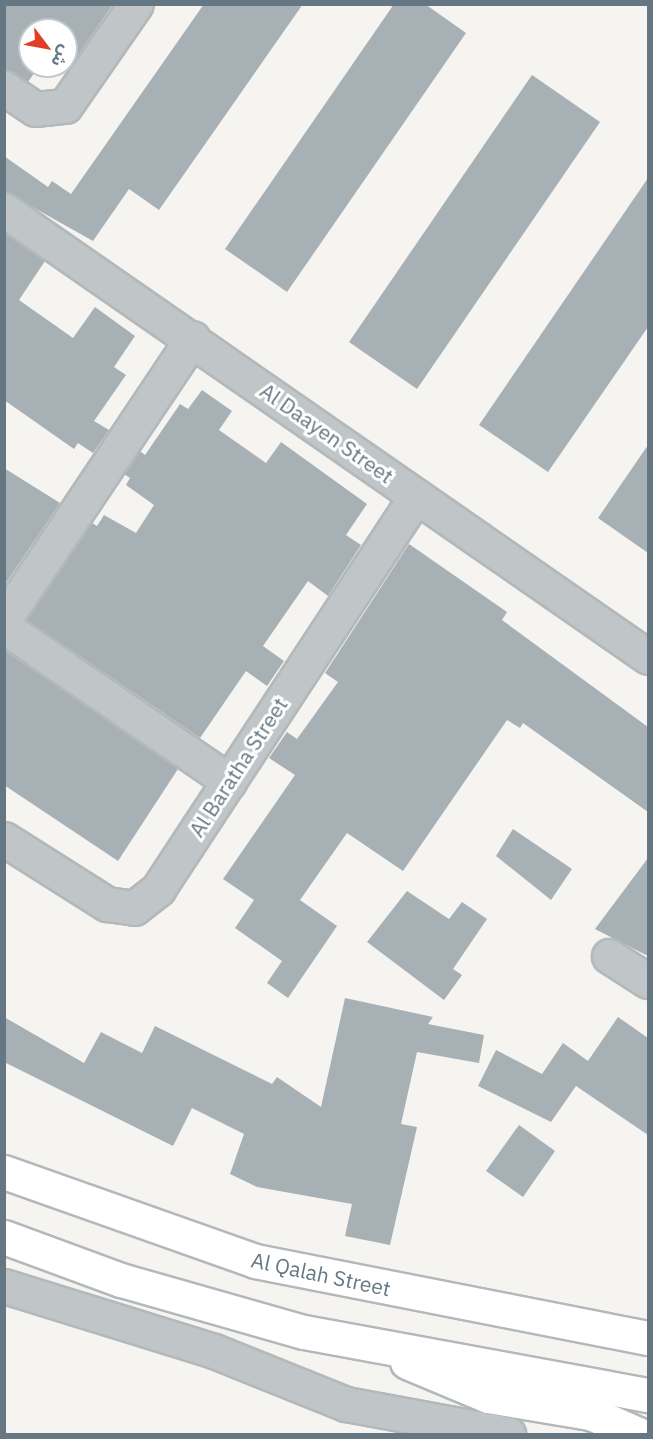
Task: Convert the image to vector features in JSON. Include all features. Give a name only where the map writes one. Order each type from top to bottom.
[{"type":"main road","name":"Al Qalah Street","points":[[4,1172],[255,1261],[642,1335]]},
{"type":"main road","points":[[4,1237],[221,1311],[384,1346],[648,1395]]},
{"type":"main road","points":[[384,1346],[454,1385],[590,1413],[638,1434]]},
{"type":"street","points":[[4,88],[35,110],[64,106],[136,4]]},
{"type":"street","name":"Al Daayen Street","points":[[4,210],[193,338],[648,657]]},
{"type":"street","points":[[4,620],[193,338]]},
{"type":"street","name":"Al Baratha Street","points":[[4,839],[107,904],[134,908],[158,889],[416,496]]},
{"type":"street","points":[[4,627],[229,781]]},
{"type":"street","points":[[609,956],[648,981]]},
{"type":"street","points":[[4,1287],[214,1351],[346,1404],[508,1434]]},
{"type":"building","points":[[4,4],[113,4],[78,55],[78,18],[18,18],[18,77],[4,69]]},
{"type":"building","points":[[204,4],[303,4],[159,210],[129,189],[93,241],[4,191],[4,156],[48,187],[52,181],[71,194]]},
{"type":"building","points":[[394,4],[425,4],[466,33],[287,292],[225,249]]},
{"type":"building","points":[[532,75],[600,122],[417,389],[349,342]]},
{"type":"building","points":[[648,178],[648,327],[548,472],[479,425]]},
{"type":"building","points":[[4,233],[45,261],[19,300],[73,338],[95,307],[135,336],[114,367],[126,375],[94,421],[109,430],[93,453],[78,443],[74,449],[4,400]]},
{"type":"building","points":[[202,390],[232,411],[219,430],[266,463],[281,442],[367,504],[346,535],[361,545],[328,596],[308,581],[263,646],[284,661],[267,686],[246,671],[200,738],[27,620],[92,523],[97,526],[104,515],[136,533],[154,505],[126,485],[130,478],[124,474],[140,451],[145,455],[180,404],[188,409]]},
{"type":"building","points":[[648,445],[648,553],[598,518]]},
{"type":"building","points":[[4,468],[60,503],[4,586]]},
{"type":"building","points":[[409,544],[507,612],[502,620],[648,727],[648,812],[523,723],[520,728],[507,720],[403,871],[347,833],[300,900],[337,926],[288,998],[267,983],[282,961],[235,928],[254,900],[223,879],[295,775],[269,758],[287,732],[297,739],[338,682],[325,673]]},
{"type":"building","points":[[4,650],[178,769],[118,861],[4,785]]},
{"type":"building","points":[[513,829],[572,869],[551,900],[496,856]]},
{"type":"building","points":[[648,858],[648,956],[595,929]]},
{"type":"building","points":[[407,891],[449,919],[462,902],[487,919],[453,969],[462,975],[444,1000],[367,942]]},
{"type":"building","points":[[345,998],[433,1017],[428,1024],[484,1035],[479,1063],[417,1052],[401,1124],[417,1127],[390,1245],[345,1236],[352,1204],[257,1187],[230,1174],[244,1134],[192,1108],[173,1146],[4,1062],[4,1017],[84,1063],[101,1032],[142,1053],[155,1026],[272,1084],[277,1077],[321,1107]]},
{"type":"building","points":[[618,1017],[648,1038],[648,1135],[576,1086],[551,1122],[478,1086],[496,1050],[542,1074],[563,1043],[588,1061]]},
{"type":"building","points":[[519,1125],[555,1151],[523,1197],[486,1171]]}]
